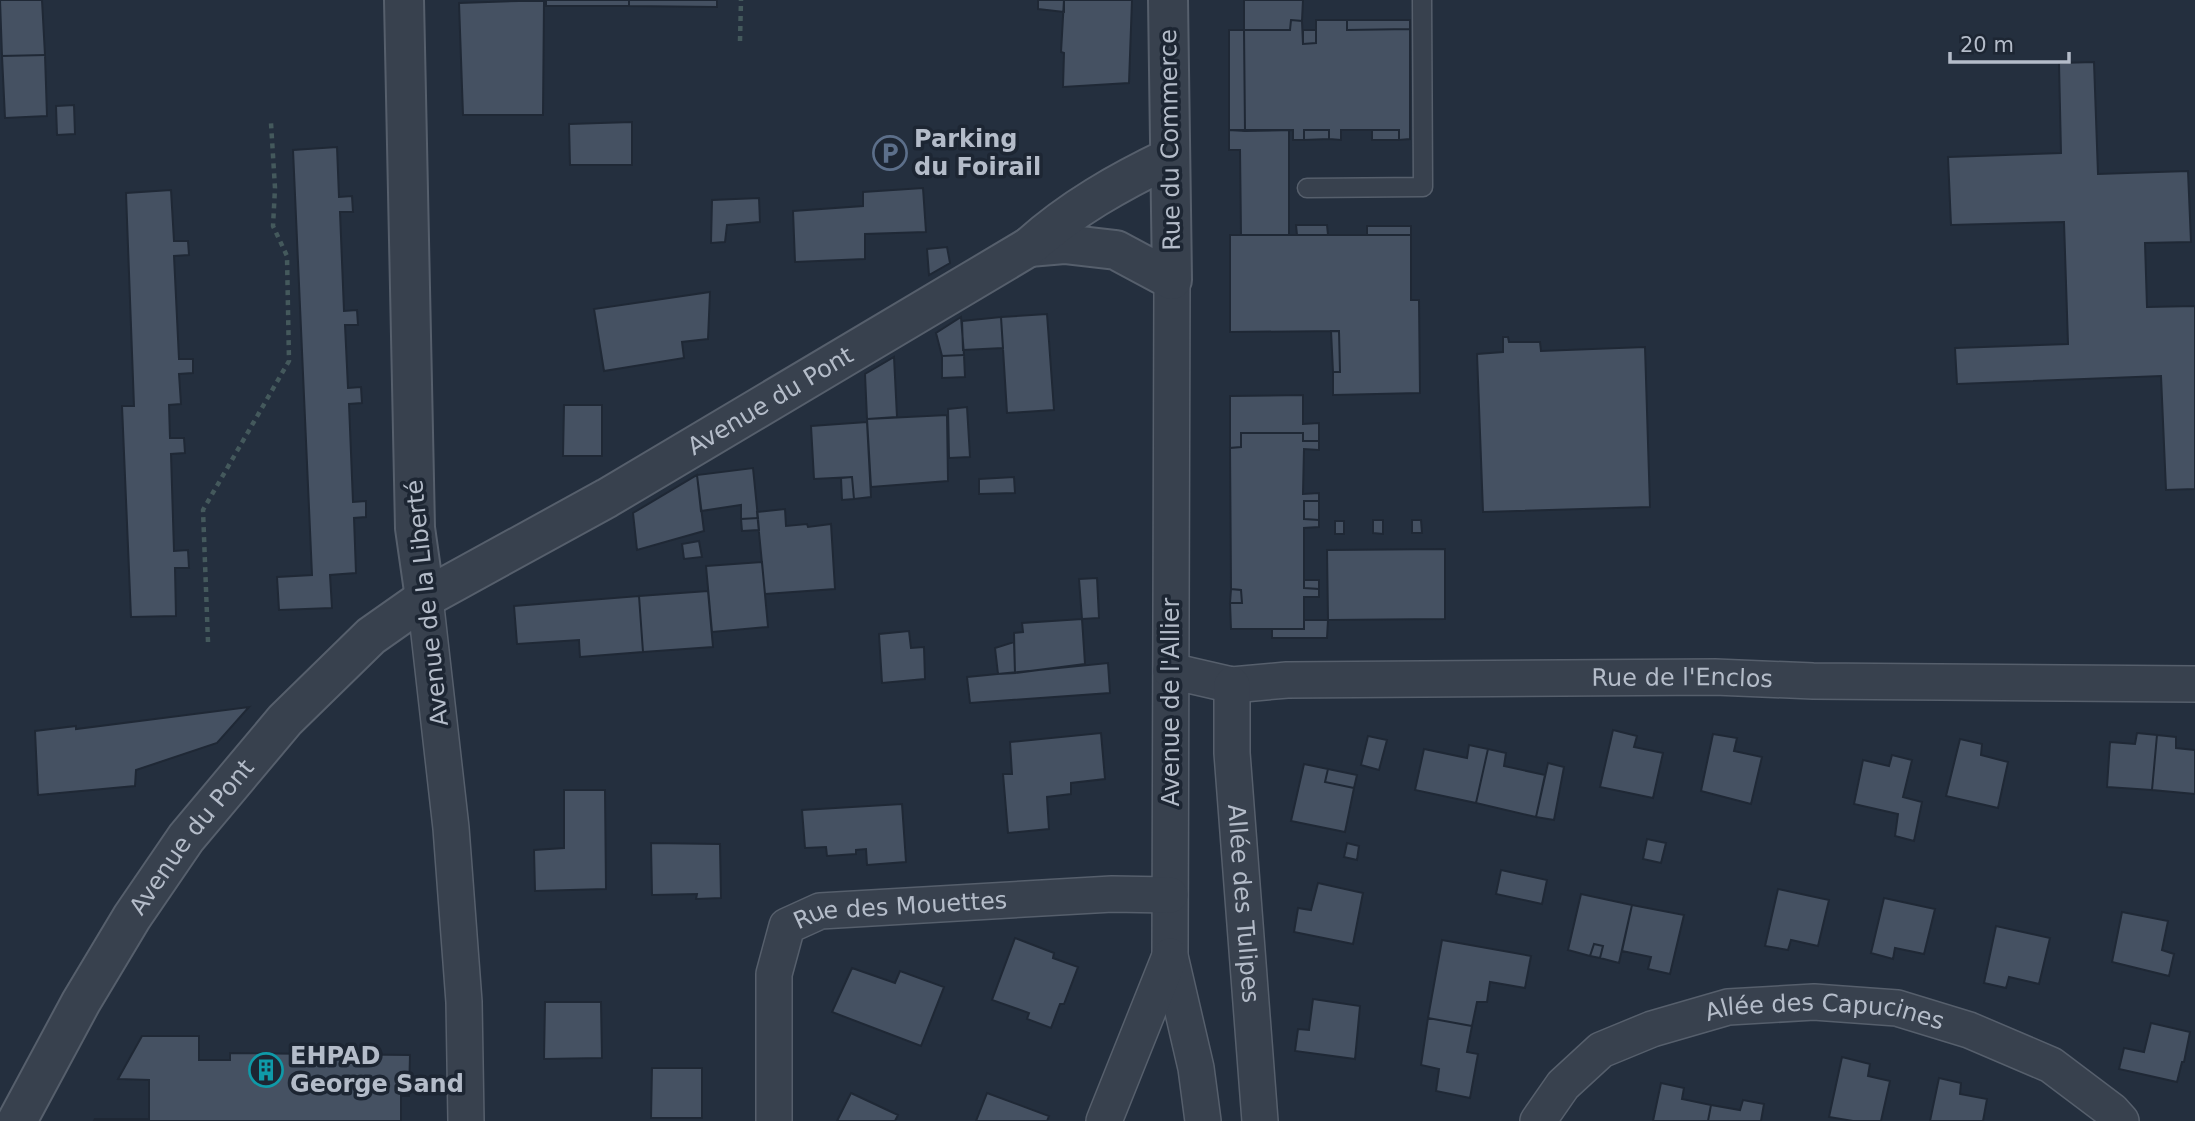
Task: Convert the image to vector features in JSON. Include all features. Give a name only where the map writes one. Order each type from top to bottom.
[{"type":"street","name":"Avenue de la Liberté","points":[[404,0],[415,528],[451,828],[464,1002],[466,1121]]},
{"type":"street","name":"Rue du Commerce","points":[[1168,0],[1172,280]]},
{"type":"street","name":"Avenue du Pont","points":[[17,1121],[81,1002],[132,917],[186,838],[285,720],[372,636],[425,598],[607,498],[1029,247],[1052,226],[1112,186],[1169,158]]},
{"type":"street","name":"Avenue du Pont","points":[[1029,247],[1064,244],[1116,250],[1172,280]]},
{"type":"street","name":"Avenue de l'Allier","points":[[1172,280],[1170,956],[1196,1068],[1203,1121]]},
{"type":"street","name":"Rue de l'Enclos","points":[[1171,671],[1232,685],[1287,680],[1715,677],[1812,681],[2195,684]]},
{"type":"street","name":"Allée des Tulipes","points":[[1232,685],[1232,752],[1261,1121]]},
{"type":"street","name":"Rue des Mouettes","points":[[774,1121],[774,974],[787,926],[820,911],[1112,894],[1170,895]]},
{"type":"street","points":[[1104,1121],[1170,956]]},
{"type":"street","name":"Allée des Capucines","points":[[1538,1121],[1563,1085],[1601,1050],[1652,1029],[1728,1007],[1814,1002],[1897,1008],[1969,1030],[2051,1065],[2112,1111],[2121,1121]]},
{"type":"lane","points":[[1307,188],[1423,187],[1422,0]]},
{"type":"path","points":[[740,41],[741,0]]},
{"type":"path","points":[[208,642],[203,510],[289,361],[287,256],[273,226],[275,188],[271,123]]},
{"type":"building","points":[[0,0],[42,0],[45,55],[2,56]]},
{"type":"building","points":[[546,0],[629,0],[629,6],[546,6]]},
{"type":"building","points":[[629,0],[717,0],[717,7],[629,6]]},
{"type":"building","points":[[1038,0],[1064,0],[1064,12],[1038,9]]},
{"type":"building","points":[[1064,0],[1132,0],[1129,83],[1063,87],[1064,53],[1061,52]]},
{"type":"building","points":[[1244,0],[1303,0],[1302,21],[1291,20],[1290,30],[1244,30]]},
{"type":"building","points":[[544,1],[543,115],[463,115],[459,3]]},
{"type":"building","points":[[1291,20],[1302,21],[1303,44],[1316,43],[1316,20],[1347,20],[1347,30],[1410,29],[1410,139],[1399,140],[1399,130],[1341,130],[1341,140],[1329,139],[1329,130],[1304,130],[1304,140],[1293,140],[1293,130],[1245,131],[1244,30],[1290,30]]},
{"type":"building","points":[[1347,20],[1410,20],[1410,29],[1347,30]]},
{"type":"building","points":[[1229,30],[1244,30],[1245,131],[1229,130]]},
{"type":"building","points":[[1303,30],[1316,30],[1316,43],[1303,44]]},
{"type":"building","points":[[45,55],[47,116],[5,118],[2,56]]},
{"type":"building","points":[[2094,62],[2098,174],[2188,171],[2191,242],[2145,243],[2147,307],[2195,306],[2195,489],[2166,490],[2161,376],[1957,384],[1955,348],[2068,344],[2064,222],[1951,225],[1948,157],[2061,153],[2059,63]]},
{"type":"building","points":[[74,105],[75,134],[57,135],[56,106]]},
{"type":"building","points":[[632,122],[632,165],[570,165],[569,124]]},
{"type":"building","points":[[1229,130],[1289,130],[1289,235],[1241,235],[1240,150],[1229,150]]},
{"type":"building","points":[[1304,130],[1329,130],[1329,139],[1304,140]]},
{"type":"building","points":[[1372,130],[1399,130],[1399,140],[1372,140]]},
{"type":"building","points":[[337,147],[339,197],[352,196],[353,212],[340,212],[344,311],[357,310],[358,325],[345,325],[348,388],[361,387],[362,403],[349,404],[353,502],[366,501],[366,517],[354,518],[356,573],[330,575],[332,608],[279,610],[277,577],[312,575],[293,150]]},
{"type":"building","points":[[923,188],[926,232],[865,234],[865,259],[795,262],[793,211],[863,206],[863,192]]},
{"type":"building","points":[[171,190],[174,241],[188,241],[189,255],[174,256],[179,359],[193,359],[193,373],[179,374],[181,404],[169,405],[170,438],[184,438],[185,453],[171,454],[174,551],[188,550],[189,568],[175,568],[176,616],[131,617],[122,406],[134,406],[126,193]]},
{"type":"building","points":[[759,198],[760,222],[727,225],[725,242],[711,243],[712,200]]},
{"type":"building","points":[[1296,225],[1327,225],[1328,235],[1297,235]]},
{"type":"building","points":[[1367,226],[1411,226],[1411,235],[1367,235]]},
{"type":"building","points":[[1230,235],[1411,235],[1411,300],[1419,300],[1420,393],[1333,395],[1333,372],[1340,372],[1339,331],[1230,332]]},
{"type":"building","points":[[947,247],[950,263],[929,275],[927,249]]},
{"type":"building","points":[[710,292],[708,339],[682,342],[684,358],[604,371],[594,309]]},
{"type":"building","points":[[1047,314],[1054,410],[1007,413],[1001,317]]},
{"type":"building","points":[[961,317],[964,355],[942,356],[936,333]]},
{"type":"building","points":[[1001,317],[1003,348],[963,350],[962,321]]},
{"type":"building","points":[[1331,331],[1339,331],[1340,372],[1333,372]]},
{"type":"building","points":[[1503,337],[1508,337],[1509,342],[1540,342],[1541,351],[1645,347],[1650,507],[1483,512],[1477,354],[1503,352]]},
{"type":"building","points":[[964,355],[965,377],[942,378],[942,356]]},
{"type":"building","points":[[894,357],[897,417],[867,419],[865,374]]},
{"type":"building","points":[[1303,395],[1303,424],[1319,423],[1319,441],[1303,441],[1303,433],[1241,433],[1241,447],[1230,448],[1230,396]]},
{"type":"building","points":[[564,405],[602,405],[602,456],[563,456]]},
{"type":"building","points":[[967,407],[970,457],[949,458],[948,409]]},
{"type":"building","points":[[947,415],[948,481],[871,487],[867,419]]},
{"type":"building","points":[[867,422],[871,497],[854,499],[852,477],[814,479],[811,426]]},
{"type":"building","points":[[1241,433],[1303,433],[1303,441],[1319,441],[1319,450],[1304,449],[1303,494],[1319,493],[1319,501],[1304,501],[1304,519],[1319,520],[1319,527],[1304,528],[1304,588],[1319,589],[1319,597],[1304,597],[1304,629],[1231,629],[1230,603],[1242,603],[1241,590],[1231,589],[1230,448],[1241,447]]},
{"type":"building","points":[[753,468],[758,518],[741,519],[741,505],[701,511],[697,475]]},
{"type":"building","points":[[697,475],[704,531],[637,550],[633,513]]},
{"type":"building","points":[[852,477],[854,499],[842,500],[841,478]]},
{"type":"building","points":[[1014,477],[1015,493],[979,494],[979,479]]},
{"type":"building","points":[[1304,501],[1319,501],[1319,520],[1304,519]]},
{"type":"building","points":[[785,509],[786,526],[831,524],[835,589],[765,594],[757,512]]},
{"type":"building","points":[[758,518],[759,530],[742,531],[741,519]]},
{"type":"building","points":[[1373,520],[1383,520],[1383,534],[1373,533]]},
{"type":"building","points":[[1412,520],[1421,520],[1422,533],[1412,533]]},
{"type":"building","points":[[1335,521],[1344,521],[1344,534],[1335,534]]},
{"type":"building","points":[[699,541],[702,557],[684,559],[682,544]]},
{"type":"building","points":[[1445,549],[1445,619],[1328,620],[1327,550]]},
{"type":"building","points":[[762,562],[768,627],[712,632],[706,566]]},
{"type":"building","points":[[1097,578],[1099,618],[1082,619],[1079,579]]},
{"type":"building","points":[[1304,580],[1319,580],[1319,589],[1304,588]]},
{"type":"building","points":[[1231,589],[1241,590],[1242,603],[1230,603]]},
{"type":"building","points":[[708,591],[713,647],[643,652],[639,596]]},
{"type":"building","points":[[639,596],[643,652],[580,657],[579,640],[517,644],[514,606]]},
{"type":"building","points":[[1082,619],[1085,664],[1015,673],[1014,633],[1023,632],[1022,623]]},
{"type":"building","points":[[1304,620],[1328,620],[1327,638],[1272,638],[1272,629],[1304,629]]},
{"type":"building","points":[[909,631],[911,648],[924,647],[925,679],[882,683],[879,634]]},
{"type":"building","points":[[1014,642],[1015,673],[998,674],[995,648]]},
{"type":"building","points":[[1108,663],[1110,693],[970,703],[967,677]]},
{"type":"building","points":[[249,707],[217,743],[136,770],[135,786],[38,795],[35,731],[76,726],[76,729]]},
{"type":"building","points":[[1613,730],[1637,736],[1634,747],[1663,753],[1653,798],[1600,787]]},
{"type":"building","points":[[1101,733],[1105,779],[1071,783],[1071,794],[1047,797],[1049,829],[1008,833],[1003,774],[1012,774],[1010,742]]},
{"type":"building","points":[[2137,733],[2157,735],[2152,790],[2107,787],[2110,742],[2135,744]]},
{"type":"building","points":[[1713,734],[1737,738],[1734,751],[1762,757],[1751,804],[1701,791]]},
{"type":"building","points":[[2157,735],[2176,737],[2176,748],[2195,750],[2195,794],[2152,790]]},
{"type":"building","points":[[1368,736],[1387,740],[1379,770],[1361,765]]},
{"type":"building","points":[[1960,739],[1982,744],[1981,755],[2008,762],[1998,808],[1946,796]]},
{"type":"building","points":[[1469,745],[1488,749],[1476,803],[1415,790],[1424,749],[1467,758]]},
{"type":"building","points":[[1488,749],[1506,753],[1504,766],[1545,775],[1536,817],[1476,803]]},
{"type":"building","points":[[1892,755],[1912,760],[1903,797],[1922,802],[1914,841],[1895,836],[1898,814],[1854,804],[1863,760],[1889,766]]},
{"type":"building","points":[[1548,763],[1564,767],[1554,820],[1536,817]]},
{"type":"building","points":[[1304,764],[1328,769],[1325,782],[1354,788],[1345,832],[1291,821]]},
{"type":"building","points":[[1328,769],[1357,775],[1354,788],[1325,782]]},
{"type":"building","points":[[564,790],[605,790],[606,889],[535,891],[534,850],[564,848]]},
{"type":"building","points":[[902,804],[906,862],[867,865],[866,849],[856,850],[856,854],[827,856],[826,847],[805,848],[802,810]]},
{"type":"building","points":[[1647,839],[1666,843],[1661,863],[1643,859]]},
{"type":"building","points":[[651,843],[720,844],[721,898],[696,899],[697,894],[652,895]]},
{"type":"building","points":[[1347,843],[1359,846],[1357,860],[1344,857]]},
{"type":"building","points":[[1501,870],[1547,880],[1542,904],[1496,894]]},
{"type":"building","points":[[1318,883],[1363,893],[1353,944],[1294,932],[1298,908],[1311,910]]},
{"type":"building","points":[[1778,889],[1829,900],[1818,946],[1791,940],[1788,950],[1765,946]]},
{"type":"building","points":[[1581,894],[1632,905],[1619,963],[1600,958],[1603,946],[1594,944],[1590,956],[1568,950]]},
{"type":"building","points":[[1884,898],[1935,909],[1924,954],[1895,948],[1893,959],[1871,953]]},
{"type":"building","points":[[1632,905],[1684,915],[1670,974],[1648,969],[1651,957],[1622,951]]},
{"type":"building","points":[[2122,912],[2168,921],[2162,950],[2174,954],[2169,976],[2112,962]]},
{"type":"building","points":[[1996,926],[2050,938],[2039,984],[2009,977],[2006,988],[1984,983]]},
{"type":"building","points":[[1015,938],[1054,953],[1053,958],[1078,967],[1064,1004],[1060,1004],[1051,1028],[1027,1019],[1029,1013],[992,1000]]},
{"type":"building","points":[[1442,940],[1531,956],[1525,988],[1490,982],[1487,1002],[1477,1002],[1472,1026],[1428,1018]]},
{"type":"building","points":[[1594,944],[1603,946],[1600,958],[1590,956]]},
{"type":"building","points":[[852,968],[895,983],[900,971],[944,987],[921,1046],[832,1012]]},
{"type":"building","points":[[1313,999],[1360,1006],[1355,1059],[1295,1051],[1298,1029],[1309,1030]]},
{"type":"building","points":[[545,1002],[601,1002],[602,1058],[544,1059]]},
{"type":"building","points":[[1428,1018],[1472,1026],[1467,1052],[1478,1054],[1470,1098],[1436,1091],[1439,1069],[1421,1065]]},
{"type":"building","points":[[2151,1023],[2190,1032],[2177,1082],[2119,1069],[2124,1048],[2144,1052]]},
{"type":"building","name":"EHPAD George Sand","points":[[142,1036],[199,1036],[199,1060],[230,1060],[230,1053],[410,1055],[409,1096],[401,1096],[401,1121],[94,1121],[149,1119],[149,1080],[118,1079]]},
{"type":"building","points":[[1842,1057],[1870,1064],[1868,1076],[1890,1081],[1881,1121],[1853,1121],[1829,1117]]},
{"type":"building","points":[[652,1068],[702,1068],[702,1118],[651,1118]]},
{"type":"building","points":[[1939,1078],[1961,1083],[1960,1094],[1987,1099],[1983,1121],[1930,1121]]},
{"type":"building","points":[[1661,1083],[1684,1088],[1682,1099],[1711,1105],[1708,1121],[1653,1121]]},
{"type":"building","points":[[851,1093],[898,1115],[895,1121],[837,1121]]},
{"type":"building","points":[[987,1093],[1049,1116],[1047,1121],[976,1121]]},
{"type":"building","points":[[1743,1100],[1764,1104],[1761,1121],[1708,1121],[1711,1105],[1740,1110]]},
{"type":"place","name":"Parking du Foirail","points":[[890,153]]},
{"type":"place","name":"EHPAD George Sand","points":[[266,1070]]}]
